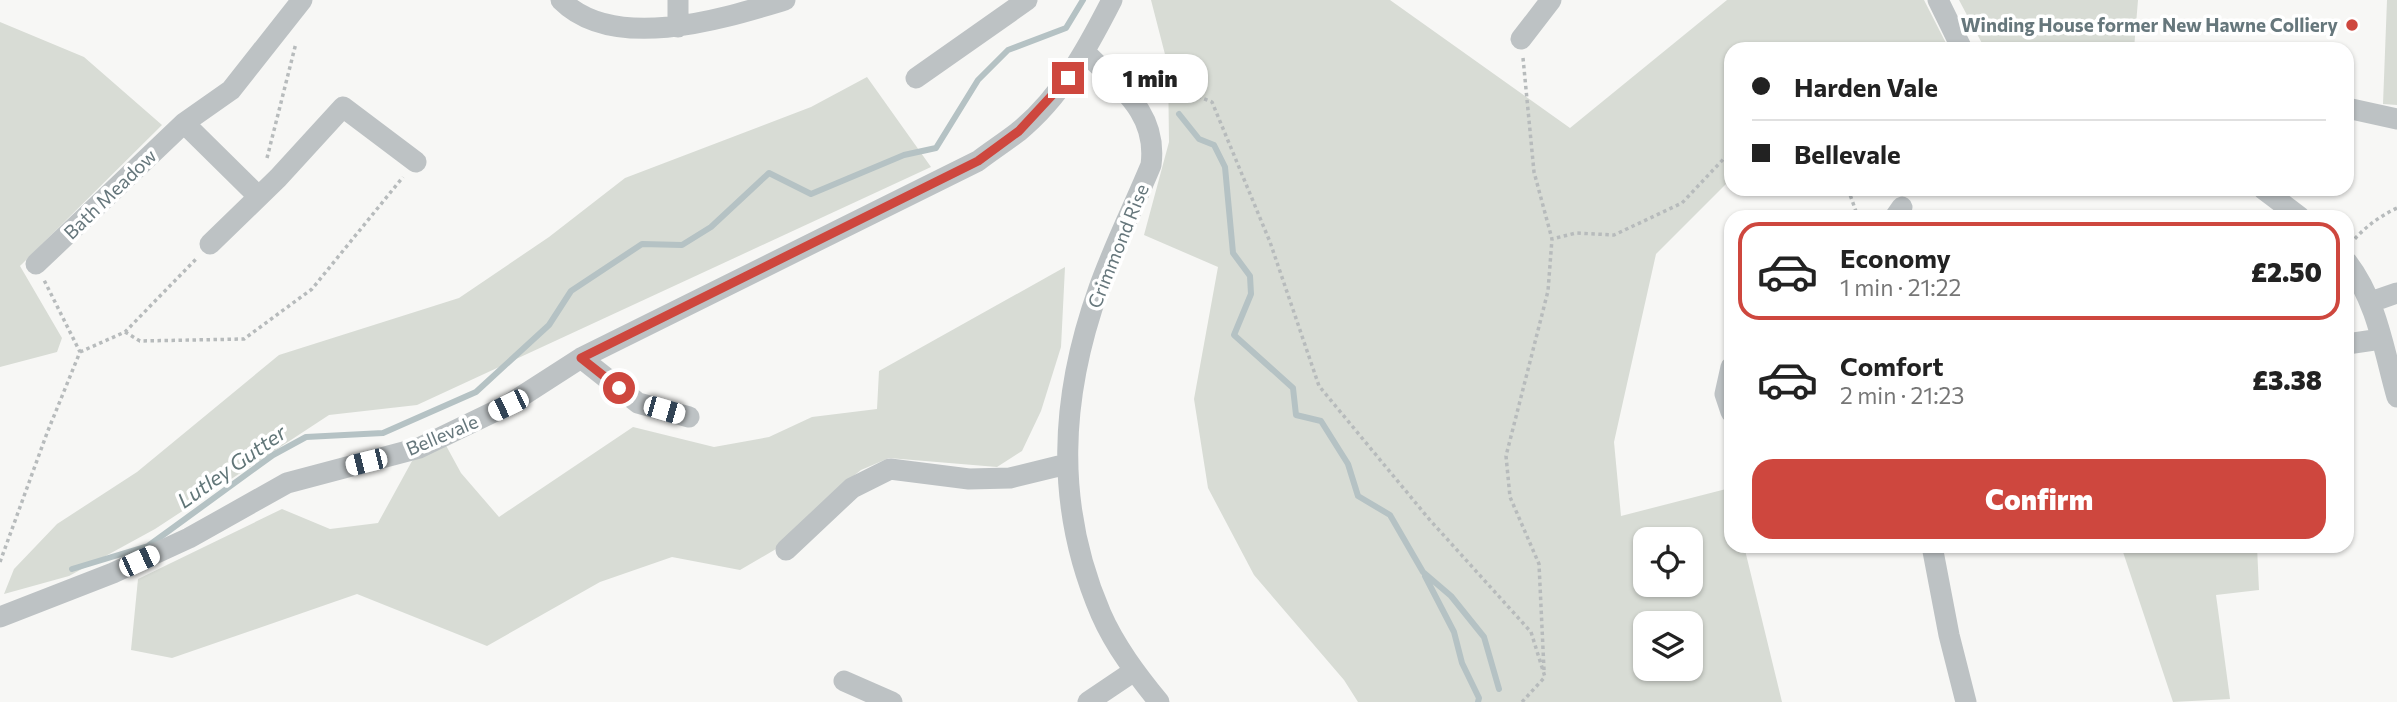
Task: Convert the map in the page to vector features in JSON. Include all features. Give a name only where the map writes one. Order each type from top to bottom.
[{"type":"street","name":"Bath Meadow","points":[[36,264],[184,123],[231,90],[302,0]]},
{"type":"street","points":[[561,0],[570,9],[591,20],[621,26],[678,27],[720,19],[785,0]]},
{"type":"street","points":[[677,0],[678,27]]},
{"type":"street","points":[[916,78],[1027,0]]},
{"type":"street","name":"Bellevale","points":[[0,617],[114,573],[189,538],[287,483],[419,448],[508,405],[581,358],[978,161],[1028,123],[1068,78],[1112,0]]},
{"type":"street","points":[[1521,39],[1551,0]]},
{"type":"street","points":[[1938,0],[1959,42]]},
{"type":"street","name":"Crimmond Rise","points":[[1085,52],[1136,105],[1149,128],[1153,149],[1151,165],[1099,288],[1082,346],[1068,422],[1066,464],[1072,522],[1101,615],[1134,671],[1159,702]]},
{"type":"street","points":[[210,244],[278,178],[344,107],[416,162]]},
{"type":"street","points":[[2354,110],[2397,119]]},
{"type":"street","points":[[184,123],[258,196]]},
{"type":"street","points":[[2272,196],[2292,210]]},
{"type":"street","points":[[2354,271],[2371,302],[2397,397]]},
{"type":"street","points":[[2371,302],[2397,293]]},
{"type":"street","points":[[2354,343],[2381,340]]},
{"type":"street","points":[[581,358],[638,403],[689,417]]},
{"type":"street","points":[[786,550],[852,488],[890,469],[969,479],[1010,478],[1066,464]]},
{"type":"street","points":[[1933,553],[1949,635],[1966,702]]},
{"type":"street","points":[[1087,702],[1134,671]]},
{"type":"street","points":[[844,681],[892,702]]},
{"type":"path","points":[[258,196],[296,39]]},
{"type":"path","points":[[1521,39],[1534,172],[1552,239],[1548,290],[1506,456],[1510,497],[1539,564],[1545,677],[1522,702]]},
{"type":"path","points":[[1161,81],[1212,102],[1270,242],[1320,386],[1429,519],[1531,632],[1545,677]]},
{"type":"path","points":[[1552,239],[1576,233],[1614,235],[1682,203],[1724,158]]},
{"type":"path","points":[[125,332],[140,341],[244,340],[312,289],[416,162]]},
{"type":"path","points":[[2354,241],[2366,227],[2383,214],[2397,208]]},
{"type":"path","points":[[0,562],[80,352],[125,332],[210,244]]},
{"type":"path","points":[[36,264],[80,352]]},
{"type":"shaded area","points":[[1151,0],[1390,0],[1570,128],[1727,0],[1924,0],[1945,42],[1724,42],[1724,186],[1656,254],[1614,442],[1621,516],[1724,490],[1724,553],[1746,553],[1782,702],[1358,702],[1344,680],[1254,575],[1208,488],[1194,399],[1218,267],[1144,235],[1169,142],[1168,66]]},
{"type":"shaded area","points":[[1959,0],[2138,0],[2135,42],[1981,42]]},
{"type":"shaded area","points":[[2387,0],[2397,0],[2397,105],[2383,104]]},
{"type":"shaded area","points":[[0,22],[84,57],[162,125],[20,266],[62,338],[57,352],[0,367]]},
{"type":"shaded area","points":[[867,77],[931,167],[417,405],[329,415],[155,529],[69,576],[4,594],[14,569],[57,524],[137,472],[279,355],[459,298],[549,237],[625,178],[811,107]]},
{"type":"shaded area","points":[[1065,267],[1061,347],[1041,411],[1022,451],[997,467],[889,458],[861,470],[776,549],[740,570],[672,557],[600,582],[487,646],[357,594],[172,658],[131,650],[138,579],[282,509],[330,529],[378,523],[412,461],[443,440],[461,473],[499,517],[633,427],[714,447],[769,437],[812,417],[877,409],[879,371]]},
{"type":"shaded area","points":[[2123,553],[2257,553],[2259,590],[2216,595],[2230,699],[2173,702]]},
{"type":"waterway","name":"Lutley Gutter","points":[[72,569],[148,546],[273,455],[306,437],[383,433],[476,392],[549,325],[571,291],[642,244],[682,245],[711,227],[769,173],[811,194],[904,155],[936,148],[978,80],[1008,50],[1066,28],[1083,0]]},
{"type":"waterway","points":[[1179,114],[1199,139],[1214,145],[1225,167],[1233,253],[1250,276],[1251,294],[1234,335],[1293,388],[1296,415],[1321,421],[1348,464],[1358,496],[1390,515],[1423,572],[1451,596],[1484,637],[1499,689]]},
{"type":"waterway","points":[[1425,576],[1454,632],[1462,663],[1479,698],[1478,702]]},
{"type":"place","name":"Winding House former New Hawne Colliery","points":[[2352,25]]},
{"type":"route","points":[[619,388],[581,358],[978,161],[1019,131],[1068,78]]}]
